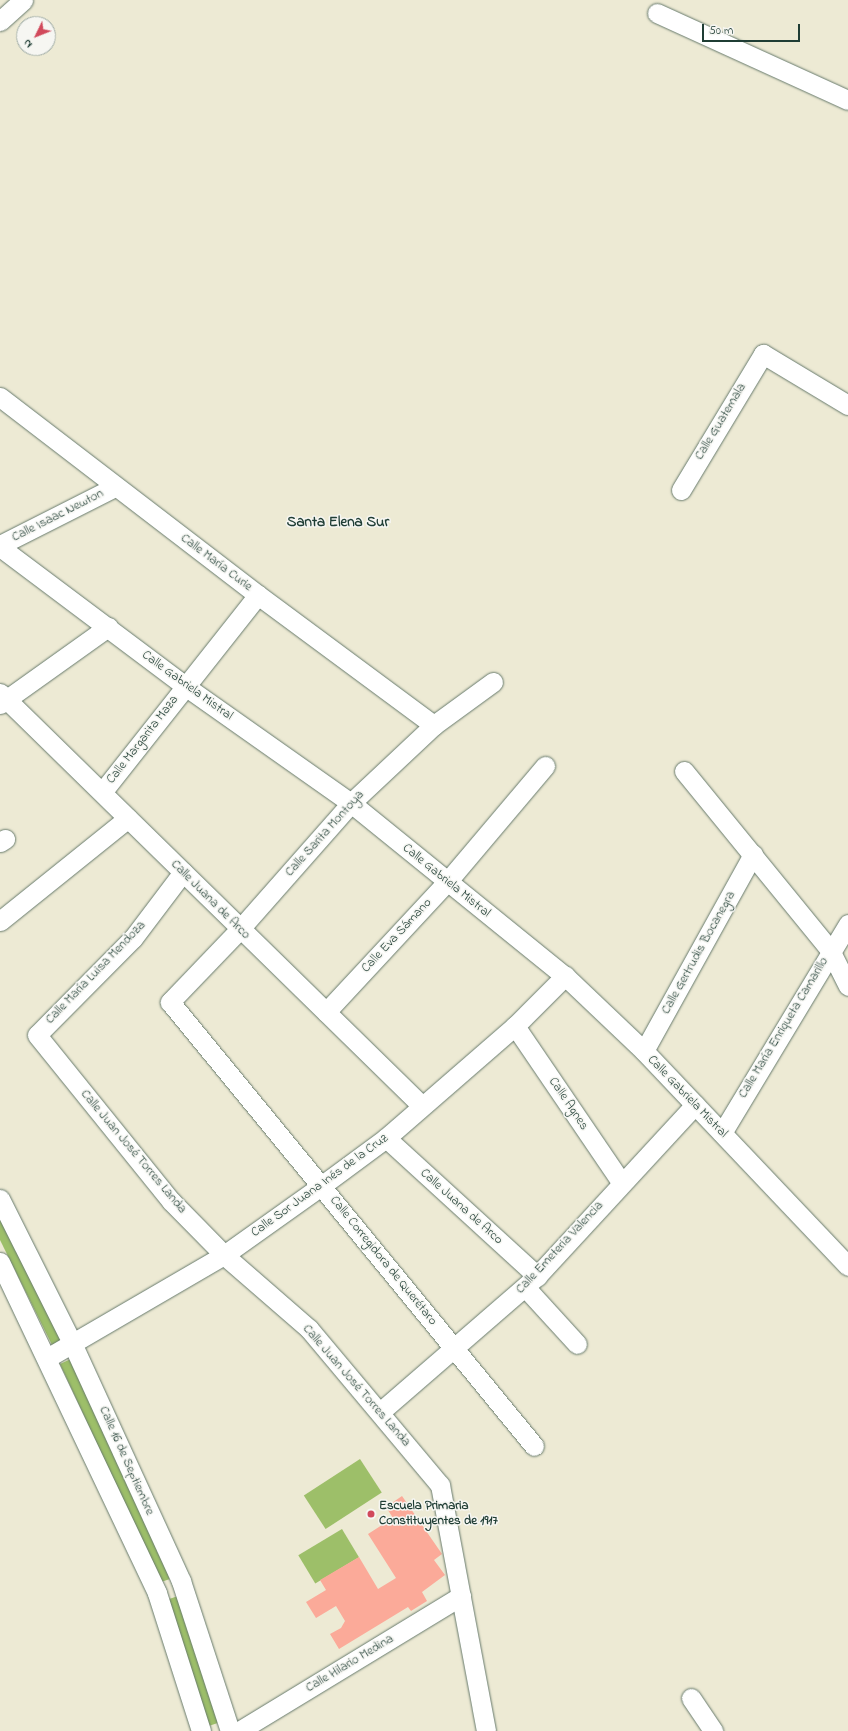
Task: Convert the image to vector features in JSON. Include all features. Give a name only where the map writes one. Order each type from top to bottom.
[{"type":"street","points":[[0,21],[23,0]]},
{"type":"street","points":[[657,13],[848,100]]},
{"type":"street","name":"Calle Guatemala","points":[[681,490],[763,354],[848,404]]},
{"type":"street","name":"Calle María Curie","points":[[0,397],[258,595],[434,725]]},
{"type":"street","name":"Calle Isaac Newton","points":[[0,546],[116,487]]},
{"type":"street","name":"Calle Gabriela Mistral","points":[[0,546],[185,686],[351,804],[565,976],[644,1052],[848,1266]]},
{"type":"street","name":"Calle Margarita Maza","points":[[103,791],[258,595]]},
{"type":"street","points":[[2,699],[108,627]]},
{"type":"street","name":"Calle Sarita Montoya","points":[[170,1002],[239,930],[351,804],[434,725],[493,682]]},
{"type":"street","name":"Calle Juana de Arco","points":[[2,699],[103,791],[239,930],[326,1012],[422,1106]]},
{"type":"street","name":"Calle Eva Sámano","points":[[326,1012],[447,882],[545,766]]},
{"type":"street","points":[[684,771],[830,950],[848,986]]},
{"type":"street","points":[[0,921],[128,818]]},
{"type":"street","name":"Calle Gertrudis Bocanegra","points":[[644,1052],[753,854]]},
{"type":"street","name":"Calle María Luisa Mendoza","points":[[37,1035],[133,938],[183,872]]},
{"type":"street","name":"Calle María Enriqueta Camarillo","points":[[722,1133],[830,950],[848,924]]},
{"type":"street","name":"Calle Sor Juana Inés de la Cruz","points":[[47,1358],[73,1345],[224,1255],[322,1186],[386,1138],[515,1026],[565,976]]},
{"type":"street","name":"Calle Corregidora de Querétaro","points":[[170,1002],[534,1446]]},
{"type":"street","name":"Calle Agnes","points":[[515,1026],[621,1182]]},
{"type":"street","name":"Calle Juan José Torres Landa","points":[[37,1035],[171,1201],[224,1255],[309,1329],[440,1485],[486,1731]]},
{"type":"street","name":"Calle Emeteria Valencia","points":[[380,1412],[531,1281],[621,1182],[695,1105]]},
{"type":"street","name":"Calle Juana de Arco","points":[[386,1138],[531,1281],[577,1344]]},
{"type":"street","name":"Calle 16 de Septiembre","points":[[0,1199],[73,1345],[181,1581],[230,1731]]},
{"type":"street","name":"Calle 16 de Septiembre","points":[[0,1262],[47,1358],[157,1593],[201,1731]]},
{"type":"street","points":[[157,1593],[181,1581]]},
{"type":"street","name":"Calle Hilario Medina","points":[[239,1731],[461,1596]]},
{"type":"street","points":[[691,1698],[712,1731]]},
{"type":"green space","points":[[0,1214],[64,1343],[54,1349],[0,1240]]},
{"type":"green space","points":[[73,1358],[170,1579],[161,1582],[60,1364]]},
{"type":"green space","points":[[360,1459],[382,1493],[326,1529],[304,1495]]},
{"type":"green space","points":[[342,1529],[359,1557],[315,1584],[298,1555]]},
{"type":"green space","points":[[178,1596],[221,1722],[208,1726],[165,1601]]},
{"type":"building","points":[[402,1496],[442,1554],[434,1560],[445,1575],[422,1592],[427,1601],[411,1611],[408,1607],[339,1649],[330,1634],[341,1628],[345,1621],[336,1606],[316,1618],[306,1602],[326,1590],[320,1580],[359,1557],[378,1589],[396,1578],[368,1534],[393,1518],[386,1507]]},
{"type":"place","name":"Escuela Primaria Constituyentes de 1917","points":[[371,1514]]},
{"type":"district","name":"Santa Elena Sur","points":[[338,523]]}]
